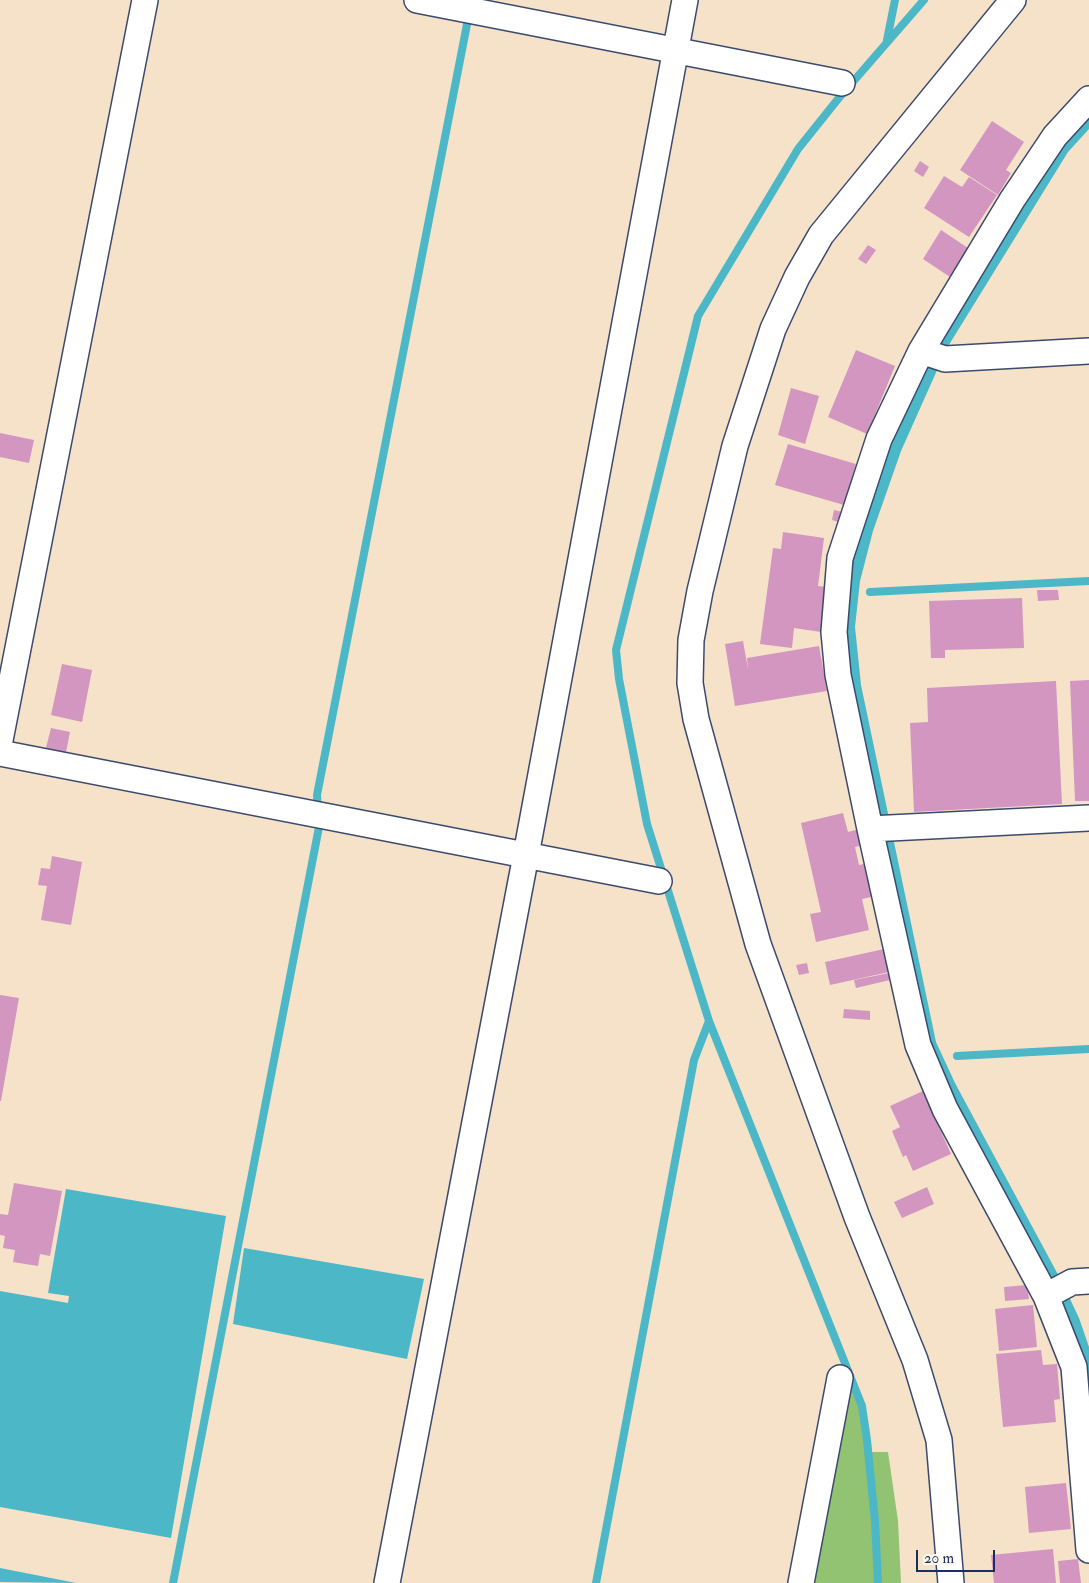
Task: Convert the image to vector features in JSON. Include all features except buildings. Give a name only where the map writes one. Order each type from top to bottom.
[{"type":"street","points":[[0,740],[145,0]]},
{"type":"street","points":[[417,0],[842,82]]},
{"type":"street","points":[[387,1583],[526,856],[685,0]]},
{"type":"street","points":[[951,1583],[939,1440],[915,1360],[857,1216],[758,944],[696,719],[690,683],[692,640],[700,590],[735,446],[772,329],[797,277],[821,235],[1013,0]]},
{"type":"street","points":[[1089,99],[1055,136],[1012,200],[932,354],[879,439],[840,558],[834,632],[838,675],[881,829],[918,1045],[945,1109],[1065,1288],[1074,1367],[1089,1550]]},
{"type":"street","points":[[932,354],[1089,351]]},
{"type":"street","points":[[0,754],[659,882]]},
{"type":"street","points":[[881,829],[1089,818]]},
{"type":"street","points":[[801,1583],[840,1378]]},
{"type":"green space","points":[[849,1372],[862,1406],[868,1452],[888,1452],[898,1521],[901,1583],[808,1583]]},
{"type":"water","points":[[1089,114],[1089,129],[1068,152],[947,348],[901,451],[873,531],[860,581],[855,627],[861,685],[936,1042],[955,1083],[1062,1282],[1079,1318],[1089,1347],[1089,1455],[1081,1372],[933,1064],[849,687],[843,632],[849,566],[889,447],[927,361],[1061,142]]},
{"type":"water","points":[[66,1189],[226,1216],[171,1538],[0,1507],[0,1291],[68,1303],[69,1296],[48,1293]]},
{"type":"water","points":[[244,1248],[424,1279],[407,1359],[233,1324]]},
{"type":"water","points":[[0,1568],[76,1583],[0,1582]]},
{"type":"waterway","points":[[887,40],[895,0]]},
{"type":"waterway","points":[[878,1583],[875,1521],[862,1406],[709,1021],[647,824],[619,679],[616,650],[698,316],[798,149],[838,99],[924,0]]},
{"type":"waterway","points":[[173,1583],[319,827],[317,795],[469,14]]},
{"type":"waterway","points":[[870,592],[1089,581]]},
{"type":"waterway","points":[[596,1583],[694,1060],[709,1021]]},
{"type":"waterway","points":[[957,1056],[1089,1049]]}]
